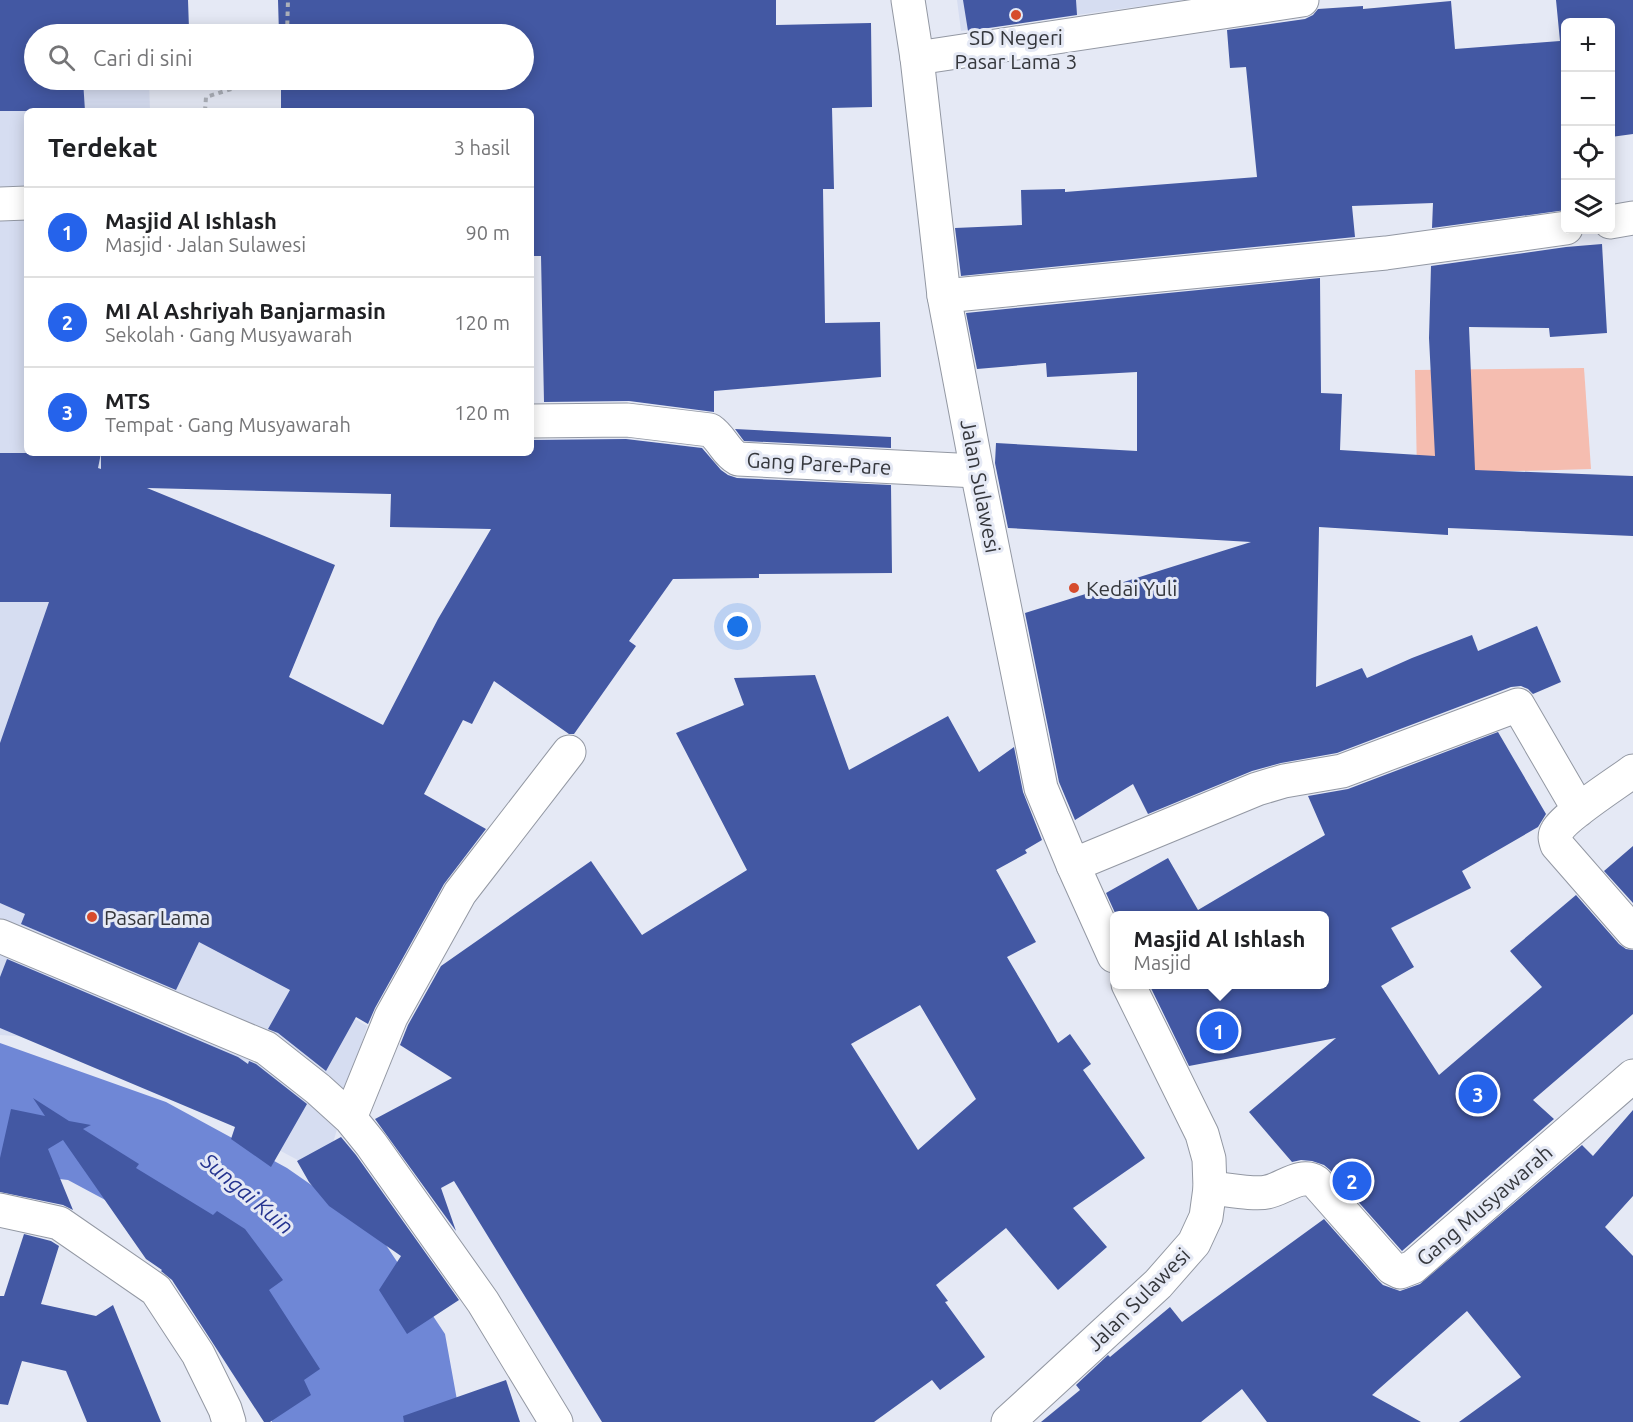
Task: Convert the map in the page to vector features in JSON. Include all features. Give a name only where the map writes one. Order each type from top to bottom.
[{"type":"street","name":"Jalan Sulawesi","points":[[908,0],[917,58],[944,296],[1041,788],[1110,947]]},
{"type":"street","points":[[917,58],[1302,0]]},
{"type":"street","points":[[0,204],[24,203]]},
{"type":"street","points":[[1615,221],[1633,218]]},
{"type":"street","points":[[944,296],[1386,254],[1561,229]]},
{"type":"street","name":"Gang Pare-Pare","points":[[534,421],[627,420],[710,430],[717,435],[730,455],[738,459],[977,471]]},
{"type":"street","points":[[1073,865],[1257,789],[1284,781],[1341,771],[1518,705],[1579,810]]},
{"type":"street","points":[[350,1118],[391,1017],[460,894],[569,752]]},
{"type":"street","points":[[1633,771],[1579,810],[1558,828],[1554,838],[1633,932]]},
{"type":"street","points":[[0,936],[266,1048],[318,1089],[350,1118],[371,1144],[483,1302],[555,1422]]},
{"type":"street","name":"Jalan Sulawesi","points":[[1008,1422],[1158,1284],[1194,1243],[1206,1217],[1210,1188],[1209,1159],[1202,1134],[1130,989]]},
{"type":"street","name":"Gang Musyawarah","points":[[1210,1188],[1264,1193],[1303,1179],[1312,1179],[1392,1268],[1400,1272],[1413,1267],[1633,1076]]},
{"type":"street","points":[[0,1210],[59,1223],[156,1290],[198,1354],[229,1422]]},
{"type":"path","points":[[287,24],[288,0]]},
{"type":"path","points":[[205,108],[206,97],[228,90]]},
{"type":"shaded area","points":[[0,0],[149,0],[148,24],[24,24],[24,90],[149,90],[150,108],[24,108],[24,456],[157,456],[0,764]]},
{"type":"shaded area","name":"SD Negeri Pasar Lama 3","points":[[957,0],[1185,0],[961,31]]},
{"type":"shaded area","points":[[1584,368],[1591,469],[1417,474],[1415,370]]},
{"type":"shaded area","name":"Pasar Lama","points":[[0,808],[367,1026],[324,1174],[73,1040],[0,1035]]},
{"type":"water","name":"Sungai Kuin","points":[[0,1043],[166,1102],[287,1168],[376,1230],[445,1334],[461,1422],[272,1422],[252,1351],[124,1210],[68,1180],[0,1172]]},
{"type":"building","points":[[0,0],[188,0],[189,24],[24,24],[24,90],[84,90],[85,108],[24,108],[24,111],[0,111]]},
{"type":"building","points":[[278,0],[776,0],[776,25],[871,23],[872,107],[832,108],[834,189],[823,189],[825,323],[880,322],[881,377],[714,391],[714,412],[629,401],[544,402],[541,256],[534,256],[534,108],[281,108],[281,90],[534,90],[534,24],[279,24]]},
{"type":"building","name":"SD Negeri Pasar Lama 3","points":[[963,0],[1076,0],[1077,15],[968,31]]},
{"type":"building","points":[[1556,0],[1633,0],[1633,134],[1615,136],[1615,18],[1561,18],[1561,211],[1432,228],[1433,203],[1352,206],[1355,237],[961,276],[955,228],[1022,225],[1021,190],[1065,189],[1065,192],[1257,177],[1246,67],[1230,68],[1227,30],[1305,19],[1318,9],[1363,6],[1363,9],[1451,1],[1455,49],[1560,41]]},
{"type":"building","points":[[1602,244],[1607,333],[1550,337],[1549,328],[1469,327],[1475,470],[1633,476],[1633,536],[1448,528],[1448,535],[1319,527],[1316,687],[1362,668],[1367,678],[1472,635],[1478,651],[1537,626],[1561,682],[1533,694],[1521,686],[1511,687],[1337,753],[1281,763],[1252,771],[1148,814],[1133,784],[1075,820],[1059,782],[1025,613],[1251,542],[1008,528],[995,463],[996,443],[1137,451],[1137,372],[1047,377],[1046,363],[977,369],[966,313],[1320,278],[1321,393],[1342,394],[1340,450],[1435,456],[1429,338],[1431,266]]},
{"type":"building","points":[[735,429],[891,437],[891,448],[744,441]]},
{"type":"building","points":[[626,439],[702,448],[721,470],[737,478],[891,485],[892,573],[759,574],[759,578],[673,579],[629,641],[636,646],[574,734],[569,734],[494,681],[472,724],[463,720],[424,794],[486,829],[444,884],[368,1024],[356,1017],[326,1071],[278,1033],[268,1029],[290,990],[199,942],[176,990],[21,924],[25,914],[0,903],[0,743],[49,602],[0,602],[0,453],[24,453],[24,456],[100,456],[98,468],[101,469],[101,456],[534,456],[534,440]],"holes":[[[147,488],[391,494],[390,527],[491,529],[438,619],[383,725],[289,677],[335,565]]]},
{"type":"building","points":[[815,675],[849,770],[948,716],[979,772],[1014,747],[1023,792],[1042,840],[1025,850],[1027,853],[996,870],[1036,942],[1007,957],[1058,1043],[1070,1034],[1091,1064],[1083,1070],[1145,1158],[1073,1208],[1107,1247],[1058,1290],[1006,1228],[936,1285],[948,1301],[945,1302],[985,1357],[940,1390],[932,1380],[874,1422],[602,1422],[454,1181],[441,1188],[456,1231],[375,1119],[452,1078],[400,1045],[408,1025],[441,966],[591,861],[642,935],[747,870],[676,733],[744,705],[734,678]],"holes":[[[920,1005],[976,1099],[918,1150],[851,1044]]]},
{"type":"building","points":[[1498,732],[1546,814],[1538,827],[1462,871],[1471,888],[1391,928],[1414,967],[1381,986],[1439,1075],[1542,987],[1510,951],[1576,895],[1619,944],[1626,949],[1633,950],[1633,1014],[1533,1100],[1554,1119],[1402,1251],[1330,1170],[1312,1161],[1292,1162],[1249,1112],[1336,1038],[1189,1066],[1151,989],[1329,989],[1329,911],[1114,911],[1106,893],[1168,858],[1198,910],[1325,835],[1308,796],[1348,789]]},
{"type":"building","points":[[1633,846],[1633,903],[1604,871]]},
{"type":"building","points":[[7,959],[238,1057],[248,1064],[249,1061],[256,1064],[307,1104],[271,1167],[231,1139],[235,1127],[0,1028],[0,977]]},
{"type":"building","points":[[33,1098],[69,1121],[91,1125],[83,1129],[139,1164],[136,1168],[213,1215],[217,1211],[245,1229],[283,1280],[269,1290],[320,1369],[304,1380],[311,1395],[270,1422],[264,1422],[172,1280],[146,1259],[63,1140],[48,1149],[73,1210],[63,1205],[0,1192],[0,1158],[11,1109],[45,1116]]},
{"type":"building","points":[[1633,1110],[1633,1196],[1605,1227],[1633,1256],[1633,1422],[1459,1422],[1521,1377],[1467,1311],[1372,1395],[1421,1422],[1267,1422],[1242,1389],[1201,1422],[1041,1422],[1080,1390],[1076,1385],[1108,1355],[1110,1357],[1170,1307],[1182,1322],[1324,1219],[1383,1285],[1400,1291],[1420,1284],[1582,1145],[1593,1156]]},
{"type":"building","points":[[341,1137],[459,1300],[407,1334],[379,1290],[401,1256],[329,1206],[309,1182],[297,1161]]},
{"type":"building","points":[[24,1234],[51,1241],[59,1246],[41,1304],[96,1316],[113,1305],[161,1422],[87,1422],[66,1371],[22,1361],[8,1405],[0,1404],[0,1296],[4,1296]]},
{"type":"building","points":[[506,1380],[520,1422],[404,1422],[403,1416]]},
{"type":"place","name":"SD Negeri Pasar Lama 3","points":[[1016,15]]},
{"type":"place","name":"Kedai Yuli","points":[[1074,588]]},
{"type":"place","name":"Pasar Lama","points":[[92,917]]},
{"type":"place","name":"Masjid Al Ishlash","points":[[1219,1031]]},
{"type":"place","name":"MTS","points":[[1478,1094]]},
{"type":"place","name":"MI Al Ashriyah Banjarmasin","points":[[1352,1181]]}]
